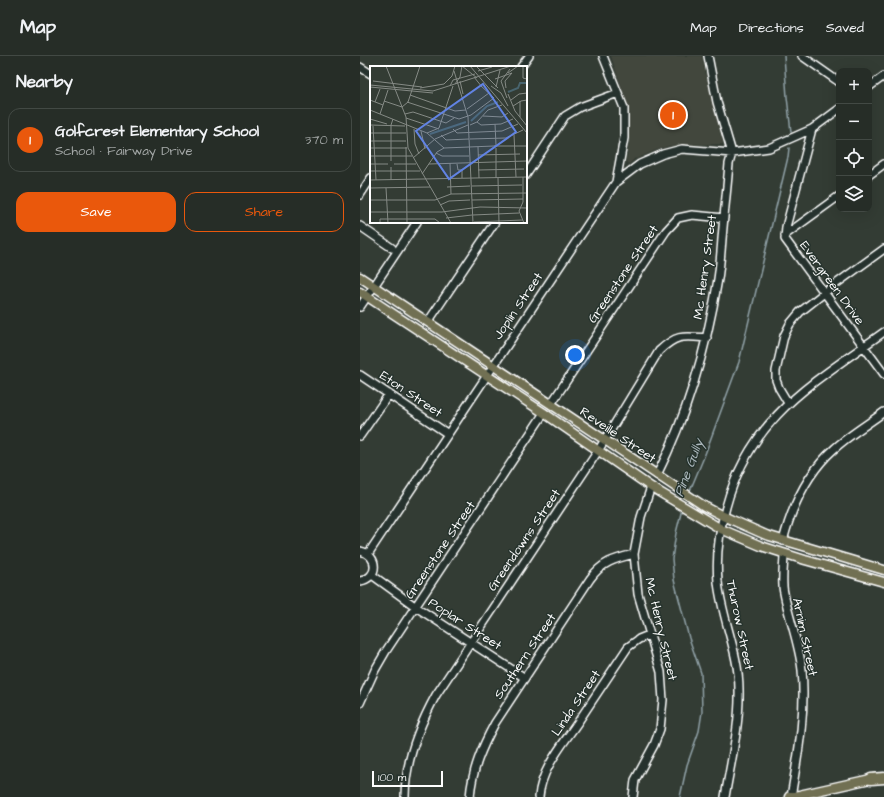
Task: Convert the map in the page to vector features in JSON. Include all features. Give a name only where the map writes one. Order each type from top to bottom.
[{"type":"highway","points":[[871,779],[884,777]]},
{"type":"main road","name":"Reveille Street","points":[[360,277],[657,475],[723,516],[783,541],[884,570]]},
{"type":"main road","name":"Reveille Street","points":[[363,294],[652,487],[721,529],[784,554],[884,582]]},
{"type":"main road","points":[[846,572],[847,559]]},
{"type":"main road","points":[[790,797],[871,779]]},
{"type":"street","points":[[522,66],[529,56]]},
{"type":"street","name":"Joplin Street","points":[[368,554],[616,182],[624,138],[624,108],[603,56]]},
{"type":"street","name":"Mc Henry Street","points":[[657,475],[666,458],[688,403],[707,338],[719,277],[729,164],[732,153],[717,102],[708,56]]},
{"type":"street","points":[[802,56],[836,80]]},
{"type":"street","points":[[360,67],[370,73]]},
{"type":"street","points":[[872,85],[884,76]]},
{"type":"street","points":[[527,173],[565,116],[580,106],[618,93]]},
{"type":"street","points":[[616,182],[640,164],[663,154],[682,149],[732,153],[769,148],[812,129],[836,111]]},
{"type":"street","name":"Evergreen Drive","points":[[812,129],[785,234],[787,242],[884,374]]},
{"type":"street","points":[[872,173],[884,164]]},
{"type":"street","points":[[360,194],[370,179]]},
{"type":"street","points":[[785,234],[836,198]]},
{"type":"street","name":"Greenstone Street","points":[[551,404],[666,230],[678,218],[692,215],[724,218]]},
{"type":"street","points":[[360,307],[363,294],[374,286],[416,223]]},
{"type":"street","points":[[428,322],[494,223]]},
{"type":"street","points":[[360,226],[392,248]]},
{"type":"street","points":[[788,403],[779,388],[776,375],[776,366],[784,336],[788,328],[796,316],[833,286],[884,249]]},
{"type":"street","name":"Thurow Street","points":[[725,797],[738,722],[739,690],[737,667],[723,612],[718,581],[718,548],[723,516],[732,487],[749,450],[765,427],[788,403],[806,388],[884,332]]},
{"type":"street","name":"Greendowns Street","points":[[405,797],[407,770],[412,751],[426,713],[436,695],[598,451],[659,351],[670,341],[684,336],[707,338]]},
{"type":"street","name":"Eton Street","points":[[360,375],[448,434]]},
{"type":"street","points":[[360,436],[389,394]]},
{"type":"street","points":[[783,541],[788,521],[800,491],[815,469],[835,448],[884,412]]},
{"type":"street","name":"Greenstone Street","points":[[360,703],[375,670],[544,414]]},
{"type":"street","name":"Mc Henry Street","points":[[633,797],[635,780],[654,745],[660,729],[663,700],[661,672],[638,594],[634,554],[641,517],[652,487]]},
{"type":"street","points":[[360,552],[368,554],[373,560],[375,568],[372,575],[366,580],[360,581]]},
{"type":"street","name":"Southern Street","points":[[470,797],[472,779],[482,748],[495,723],[596,570],[615,558],[634,554]]},
{"type":"street","name":"Arnim Street","points":[[784,554],[783,592],[794,630],[802,669],[803,704],[800,744],[790,797]]},
{"type":"street","name":"Poplar Street","points":[[372,575],[416,607],[525,678]]},
{"type":"street","name":"Linda Street","points":[[539,797],[543,781],[552,762],[628,647],[639,639],[649,635]]},
{"type":"shaded area","points":[[611,56],[702,56],[723,144],[669,146],[636,159],[635,158],[629,164],[626,162],[629,144],[629,110]]},
{"type":"waterway","name":"Pine Gully","points":[[784,56],[791,132]]},
{"type":"waterway","name":"Pine Gully","points":[[689,493],[739,362],[789,148]]},
{"type":"waterway","name":"Pine Gully","points":[[680,797],[687,765],[699,731],[702,712],[701,673],[689,638],[674,580],[672,559],[682,509]]},
{"type":"place","name":"Golfcrest Elementary School","points":[[673,115]]}]
